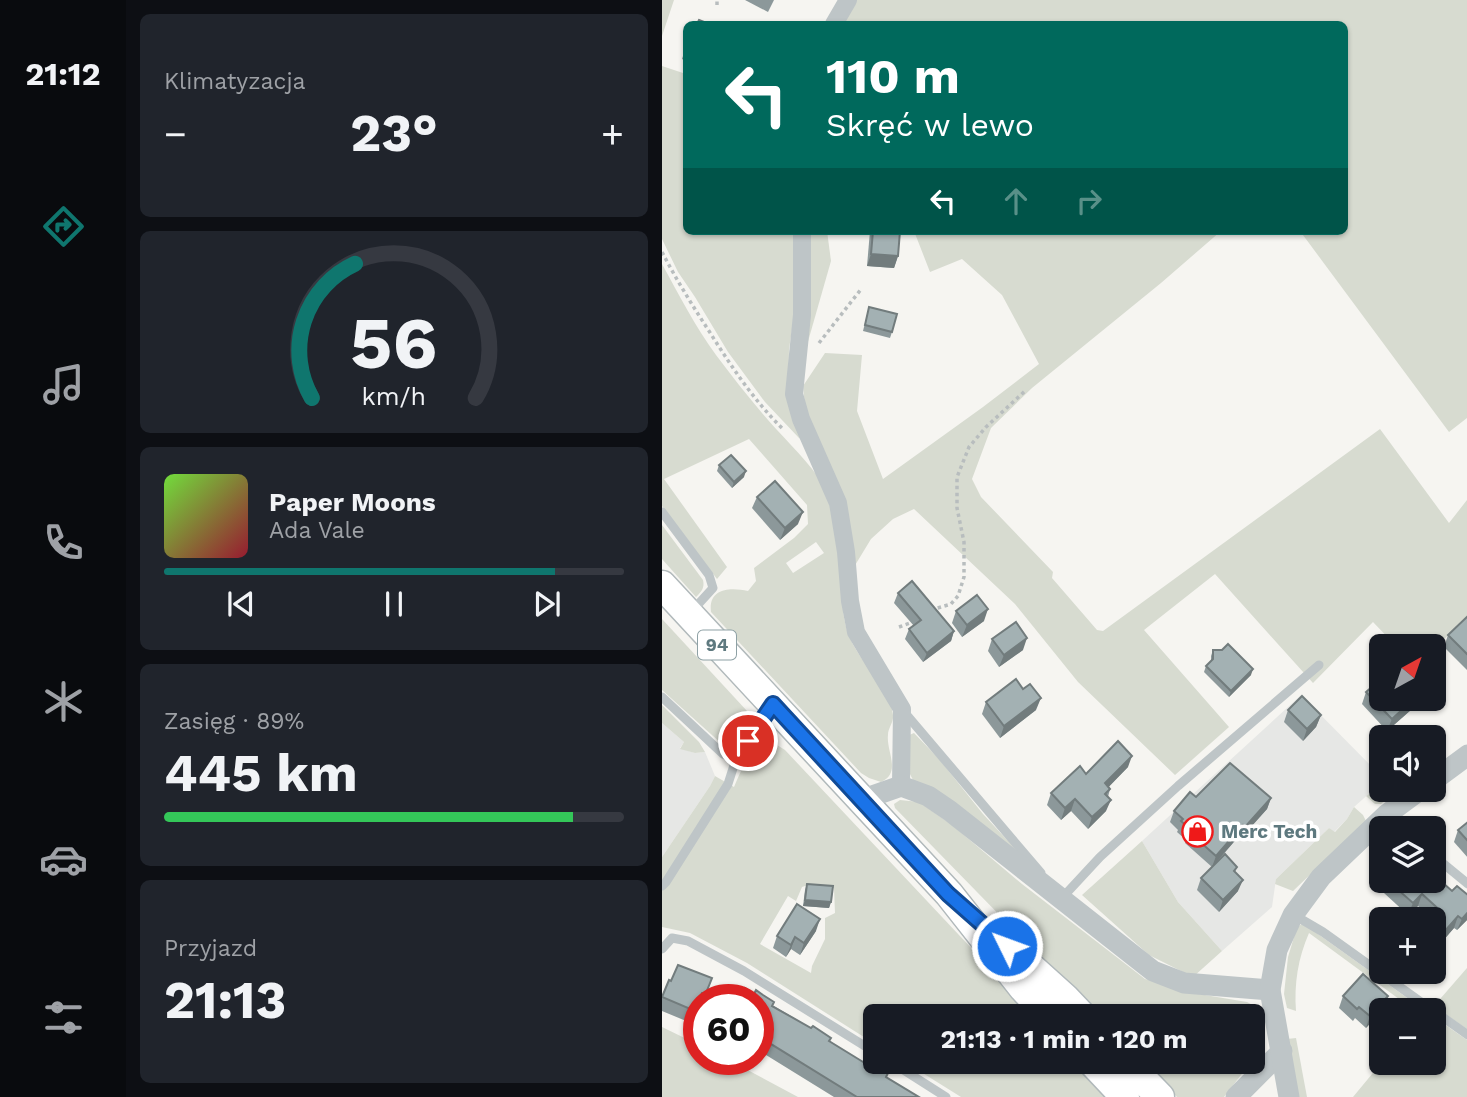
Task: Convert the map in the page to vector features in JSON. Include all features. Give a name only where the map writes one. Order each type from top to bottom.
[{"type":"main road","name":"94","points":[[662,585],[948,894],[1038,1004]]},
{"type":"main road","name":"94","points":[[948,894],[1071,1004]]},
{"type":"main road","points":[[1103,1074],[1125,1097]]},
{"type":"main road","points":[[1138,1074],[1160,1097]]},
{"type":"street","points":[[836,21],[848,0]]},
{"type":"street","points":[[801,235],[801,315],[794,394],[801,419],[838,503],[856,632],[902,709],[902,786]]},
{"type":"street","points":[[1446,771],[1468,755]]},
{"type":"street","points":[[862,800],[902,786],[927,796],[950,811],[1153,971],[1185,983],[1270,990]]},
{"type":"street","points":[[1398,816],[1411,802]]},
{"type":"street","points":[[1289,1097],[1270,990],[1276,950],[1293,915],[1321,877],[1369,840]]},
{"type":"street","points":[[1236,1097],[1282,1051]]},
{"type":"lane","points":[[662,512],[709,575],[713,588],[688,614]]},
{"type":"lane","points":[[902,709],[1062,899],[1100,857],[1319,665]]},
{"type":"lane","points":[[662,697],[723,754],[736,759]]},
{"type":"lane","points":[[662,886],[728,784],[736,759],[773,704]]},
{"type":"lane","points":[[1446,866],[1468,884]]},
{"type":"lane","points":[[1293,915],[1322,932],[1416,998]]},
{"type":"lane","points":[[662,949],[672,938],[688,941],[744,971],[863,1045]]},
{"type":"lane","points":[[1446,1019],[1468,1035]]},
{"type":"lane","points":[[910,1074],[946,1097]]},
{"type":"path","points":[[662,252],[727,360],[766,413],[785,430]]},
{"type":"path","points":[[796,372],[862,288]]},
{"type":"path","points":[[898,627],[910,624],[932,609],[951,604],[958,596],[964,577],[964,542],[957,508],[957,477],[969,447],[986,427],[1025,391]]},
{"type":"shaded area","points":[[662,0],[674,0],[662,36]]},
{"type":"shaded area","points":[[854,0],[1467,0],[1467,418],[1449,432],[1303,235],[1348,235],[1348,21],[844,21]]},
{"type":"shaded area","points":[[662,66],[683,73],[683,235],[795,235],[796,304],[789,349],[788,401],[802,439],[765,402],[728,352],[678,272],[662,239]]},
{"type":"shaded area","points":[[809,235],[828,235],[831,261],[805,352]]},
{"type":"shaded area","points":[[916,235],[1216,235],[1032,388],[991,428],[972,479],[981,497],[1053,572],[1052,578],[1097,630],[1103,631],[1380,429],[1449,523],[1467,500],[1467,619],[1446,637],[1446,634],[1384,634],[1373,622],[1313,683],[1215,574],[1144,630],[1229,727],[1175,775],[1078,682],[1015,604],[914,509],[893,519],[871,539],[854,567],[805,407],[803,386],[825,353],[862,355],[857,411],[883,479],[1039,364],[1002,295],[962,259],[930,272]]},
{"type":"shaded area","points":[[662,264],[716,355],[762,413],[812,469],[824,489],[839,538],[846,627],[856,650],[891,705],[893,720],[888,741],[892,767],[887,778],[881,782],[861,773],[711,612],[713,598],[722,591],[748,591],[756,581],[754,568],[808,524],[807,505],[749,439],[664,479],[727,567],[717,579],[662,506]],"holes":[[[816,542],[824,553],[793,573],[786,563]]]},
{"type":"shaded area","points":[[662,525],[703,580],[703,588],[696,597],[662,559]]},
{"type":"shaded area","points":[[662,619],[747,711],[746,728],[735,740],[723,745],[662,690]]},
{"type":"shaded area","points":[[1301,695],[1369,764],[1369,794],[1334,832],[1329,828],[1276,879],[1272,907],[1222,951],[1178,902],[1142,841]]},
{"type":"shaded area","points":[[662,705],[699,742],[705,752],[695,753],[680,749],[684,742],[662,723]]},
{"type":"shaded area","points":[[662,723],[684,742],[680,748],[695,753],[705,752],[715,776],[662,857]]},
{"type":"shaded area","points":[[914,733],[1022,856],[913,780],[906,766],[907,736]]},
{"type":"shaded area","points":[[770,744],[785,750],[1024,1004],[863,1004],[863,1036],[747,963],[690,933],[662,927],[662,857],[715,776],[734,787],[747,761],[756,750]],"holes":[[[808,885],[834,888],[835,913],[825,918],[825,939],[811,973],[760,944],[788,896],[796,901],[802,887]]]},
{"type":"shaded area","points":[[900,800],[919,802],[952,825],[1022,884],[1145,979],[1193,993],[1251,1004],[1086,1004],[894,804]]},
{"type":"shaded area","points":[[1354,807],[1366,821],[1293,891],[1275,884],[1276,879],[1329,828],[1335,832]]},
{"type":"shaded area","points":[[1142,841],[1178,902],[1222,951],[1193,977],[1149,955],[1082,895]]},
{"type":"shaded area","points":[[1302,924],[1311,929],[1369,971],[1369,977],[1309,933],[1298,971],[1296,1011],[1287,1008],[1284,994],[1288,957],[1297,927]]},
{"type":"shaded area","points":[[1467,968],[1467,1029],[1446,1014],[1446,998],[1441,998]]},
{"type":"shaded area","points":[[1379,984],[1388,984],[1407,998],[1398,998]]},
{"type":"shaded area","points":[[1446,1025],[1467,1040],[1467,1097],[1353,1097],[1371,1075],[1446,1075]]},
{"type":"shaded area","points":[[662,1027],[683,1037],[683,1075],[757,1075],[798,1097],[662,1097]]},
{"type":"shaded area","points":[[1296,1038],[1307,1097],[1298,1097],[1287,1039]]},
{"type":"shaded area","points":[[924,1074],[1090,1074],[1111,1097],[961,1097]]},
{"type":"shaded area","points":[[1155,1074],[1242,1074],[1224,1097],[1177,1097]]},
{"type":"building","points":[[873,235],[900,235],[898,256],[871,254]]},
{"type":"building","points":[[869,307],[897,314],[892,332],[865,325]]},
{"type":"building","points":[[731,455],[746,471],[734,482],[719,465]]},
{"type":"building","points":[[775,481],[803,512],[785,528],[757,497]]},
{"type":"building","points":[[912,581],[954,631],[927,653],[909,629],[921,620],[898,593]]},
{"type":"building","points":[[977,595],[988,609],[967,625],[956,611]]},
{"type":"building","points":[[1468,616],[1468,655],[1448,635]]},
{"type":"building","points":[[1016,622],[1027,638],[1004,655],[992,639]]},
{"type":"building","points":[[1228,644],[1253,669],[1231,691],[1206,666],[1213,659],[1213,650],[1222,650]]},
{"type":"building","points":[[1016,679],[1023,689],[1030,684],[1041,698],[1004,726],[986,702]]},
{"type":"building","points":[[1302,696],[1321,715],[1307,729],[1288,710]]},
{"type":"building","points":[[1384,711],[1401,711],[1392,719]]},
{"type":"building","points":[[1118,741],[1132,756],[1105,783],[1110,789],[1105,794],[1111,800],[1092,817],[1075,799],[1065,808],[1051,793],[1080,766],[1086,774]]},
{"type":"building","points":[[1230,763],[1271,798],[1216,856],[1189,832],[1191,830],[1174,811],[1190,792],[1196,797]]},
{"type":"building","points":[[1468,822],[1468,841],[1458,830]]},
{"type":"building","points":[[1225,854],[1237,867],[1234,871],[1243,880],[1223,900],[1201,878]]},
{"type":"building","points":[[807,884],[833,886],[831,902],[805,900]]},
{"type":"building","points":[[1446,886],[1452,891],[1457,886],[1468,895],[1468,912],[1462,919],[1458,916],[1446,930],[1446,907],[1436,907],[1422,894],[1413,903],[1402,893],[1446,893]]},
{"type":"building","points":[[797,904],[820,919],[804,943],[795,937],[791,945],[777,936]]},
{"type":"building","points":[[678,965],[712,978],[710,984],[683,984],[683,1006],[662,997],[669,980],[671,981]]},
{"type":"building","points":[[1363,974],[1369,979],[1369,984],[1374,984],[1388,996],[1369,998],[1369,1015],[1359,1007],[1357,1009],[1343,996]]},
{"type":"building","points":[[774,1007],[811,1028],[813,1026],[831,1038],[829,1041],[863,1062],[863,1074],[888,1074],[886,1077],[919,1097],[857,1097],[774,1046]]},
{"type":"place","name":"Merc Tech","points":[[1198,831]]},
{"type":"route","points":[[748,741],[773,704],[948,894],[1007,946]]}]
